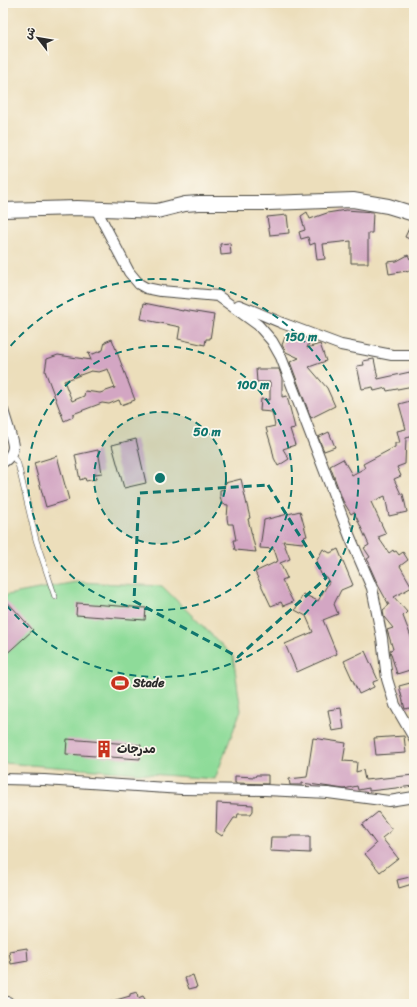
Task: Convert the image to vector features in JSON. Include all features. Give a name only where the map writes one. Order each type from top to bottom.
[{"type":"street","points":[[3,210],[77,208],[157,211],[199,202],[269,203],[353,200],[388,206],[414,214]]},
{"type":"street","points":[[96,209],[129,272],[139,284],[146,288],[161,291],[218,296],[282,323],[341,345],[392,355],[414,355]]},
{"type":"street","points":[[218,296],[258,325],[272,341],[281,357],[347,530],[372,588],[382,638],[387,679],[395,704],[414,738]]},
{"type":"street","points":[[3,410],[14,447],[6,461],[3,462]]},
{"type":"street","points":[[3,779],[44,780],[182,789],[265,790],[328,793],[389,801],[414,797]]},
{"type":"lane","points":[[11,454],[18,464],[36,540],[55,597]]},
{"type":"highlighted area","points":[[268,485],[326,578],[238,657],[134,601],[139,493]]},
{"type":"green space","name":"Stade","points":[[76,582],[162,586],[233,656],[241,710],[215,779],[3,763],[3,599],[7,595]]},
{"type":"building","points":[[346,210],[373,212],[372,233],[368,233],[368,263],[351,263],[351,241],[323,244],[325,259],[317,260],[315,243],[310,245],[308,237],[301,239],[299,232],[305,230],[301,216],[307,212],[310,219],[327,213]]},
{"type":"building","points":[[287,215],[289,233],[270,235],[267,217]]},
{"type":"building","points":[[412,222],[414,222],[414,241],[405,237]]},
{"type":"building","points":[[230,243],[231,254],[221,255],[220,244]]},
{"type":"building","points":[[408,255],[410,259],[414,256],[414,268],[407,272],[389,274],[387,262],[397,261]]},
{"type":"building","points":[[144,303],[183,311],[214,315],[210,339],[206,339],[205,345],[178,339],[180,327],[141,319]]},
{"type":"building","points":[[287,332],[310,340],[307,348],[320,344],[326,361],[309,367],[327,388],[335,406],[311,418],[290,362],[299,358],[286,352],[282,345]]},
{"type":"building","points":[[112,339],[135,400],[121,405],[119,400],[109,404],[102,403],[73,414],[73,417],[64,421],[45,371],[47,359],[58,355],[91,360],[88,353],[93,354],[103,350],[105,342]],"holes":[[[108,369],[115,388],[100,393],[85,391],[84,396],[72,401],[64,381],[91,371],[99,372]]]},
{"type":"building","points":[[374,359],[378,379],[410,372],[413,386],[387,391],[386,388],[374,391],[373,387],[362,389],[357,366],[364,365],[363,361]]},
{"type":"building","points":[[256,369],[279,369],[282,378],[282,397],[287,396],[295,428],[290,429],[295,445],[283,449],[289,459],[278,466],[274,458],[266,428],[275,426],[272,412],[260,411],[261,399],[270,400],[270,382],[257,382]]},
{"type":"building","points":[[414,400],[414,436],[406,438],[405,464],[397,467],[401,476],[394,479],[401,494],[403,494],[407,512],[389,516],[385,496],[371,502],[386,534],[378,537],[389,553],[393,550],[399,555],[403,552],[408,560],[400,566],[412,587],[394,597],[407,612],[403,616],[414,642],[414,661],[411,662],[413,669],[397,674],[390,651],[393,649],[387,630],[393,628],[384,617],[383,610],[389,605],[378,585],[367,559],[370,557],[364,548],[369,545],[354,512],[351,514],[343,501],[330,466],[343,459],[352,475],[365,468],[363,464],[395,447],[395,443],[400,443],[397,431],[406,429],[399,404]]},
{"type":"building","points":[[329,432],[335,447],[324,451],[318,437]]},
{"type":"building","points":[[136,439],[146,483],[124,488],[112,445]]},
{"type":"building","points":[[98,450],[102,473],[95,474],[96,479],[86,481],[85,478],[80,480],[75,455]]},
{"type":"building","points":[[57,456],[69,500],[46,507],[34,463]]},
{"type":"building","points":[[241,479],[256,552],[235,550],[233,540],[236,540],[233,524],[228,524],[227,518],[228,505],[222,504],[220,496],[220,490],[224,489],[225,483]]},
{"type":"building","points":[[300,511],[307,536],[304,537],[303,543],[283,541],[290,559],[280,563],[287,578],[282,580],[293,602],[283,606],[281,602],[271,606],[255,572],[278,561],[274,549],[260,548],[264,520]]},
{"type":"building","points":[[323,549],[330,553],[338,549],[353,585],[341,590],[334,604],[338,614],[323,620],[337,654],[297,672],[285,644],[313,632],[306,616],[295,610],[303,594],[318,601],[329,582],[326,577],[321,574],[316,562]]},
{"type":"building","points":[[3,597],[33,630],[3,657]]},
{"type":"building","points":[[77,603],[146,608],[145,620],[76,615]]},
{"type":"building","points":[[365,651],[378,680],[373,682],[374,687],[359,694],[344,661]]},
{"type":"building","points":[[414,682],[414,707],[405,709],[399,686]]},
{"type":"building","points":[[341,708],[344,729],[332,731],[328,710]]},
{"type":"building","points":[[404,736],[406,753],[376,755],[374,738]]},
{"type":"building","points":[[313,738],[346,743],[343,761],[357,762],[356,772],[363,770],[365,780],[414,775],[414,786],[369,791],[369,788],[358,790],[357,786],[344,789],[302,783],[302,785],[290,785],[289,779],[307,777]]},
{"type":"building","name":"مدرجات","points":[[67,739],[141,745],[140,759],[66,754]]},
{"type":"building","points":[[256,775],[268,775],[268,784],[235,783],[235,776],[255,777]]},
{"type":"building","points":[[217,803],[253,805],[253,811],[251,814],[238,814],[237,818],[234,818],[222,836],[216,832]]},
{"type":"building","points":[[378,812],[392,830],[382,838],[398,858],[380,872],[365,854],[376,844],[362,825]]},
{"type":"building","points":[[310,836],[310,853],[270,851],[271,837]]},
{"type":"building","points":[[410,877],[412,884],[399,888],[397,880]]},
{"type":"building","points":[[27,948],[28,961],[11,964],[9,951]]},
{"type":"building","points":[[193,975],[197,987],[189,989],[185,978]]},
{"type":"building","points":[[137,992],[138,998],[143,996],[148,1004],[109,1004],[109,1002],[130,996],[130,994]]},
{"type":"place","name":"Stade","points":[[120,683]]},
{"type":"place","name":"مدرجات","points":[[104,749]]}]
